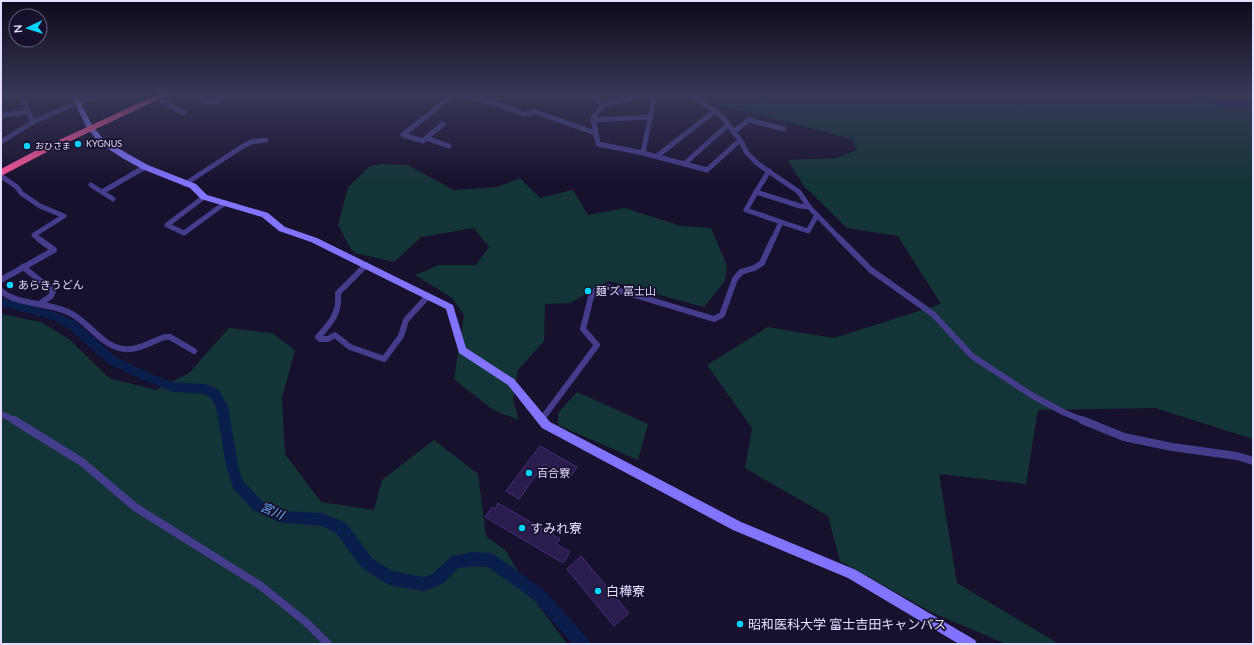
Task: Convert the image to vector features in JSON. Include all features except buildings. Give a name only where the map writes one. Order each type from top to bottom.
[{"type":"highway","points":[[1,170],[99,123]]},
{"type":"highway","points":[[1,173],[90,127]]},
{"type":"street","points":[[1,142],[32,123]]},
{"type":"street","points":[[88,123],[101,141],[145,168],[193,186],[204,197],[265,215],[282,228],[314,240],[450,307],[462,350],[511,382],[546,425],[737,526],[852,574],[971,644]]},
{"type":"street","points":[[418,123],[403,135],[423,141],[443,124]]},
{"type":"street","points":[[569,123],[595,132]]},
{"type":"street","points":[[594,123],[598,144],[657,156],[707,170],[740,140]]},
{"type":"street","points":[[643,153],[649,123]]},
{"type":"street","points":[[657,156],[700,123]]},
{"type":"street","points":[[734,132],[746,123]]},
{"type":"street","points":[[762,123],[784,129]]},
{"type":"street","points":[[684,164],[728,125],[740,140],[747,153],[769,171],[799,192],[809,207],[879,276],[933,314],[972,356],[999,375],[1033,396],[1065,413],[1124,437],[1172,447],[1237,456],[1253,461]]},
{"type":"street","points":[[1,136],[12,135]]},
{"type":"street","points":[[426,138],[449,146]]},
{"type":"street","points":[[186,184],[247,144],[266,140]]},
{"type":"street","points":[[102,192],[145,168]]},
{"type":"street","points":[[769,171],[746,210],[808,231],[817,215]]},
{"type":"street","points":[[1,176],[17,187],[21,193],[40,206],[64,216],[34,235],[54,250],[1,280]]},
{"type":"street","points":[[91,185],[113,199]]},
{"type":"street","points":[[756,192],[800,206],[809,207]]},
{"type":"street","points":[[204,197],[168,225],[184,233],[225,203]]},
{"type":"street","points":[[542,419],[597,345],[583,329],[591,298],[597,289],[608,287],[714,319],[722,315],[735,278],[741,272],[754,268],[762,263],[781,222]]},
{"type":"street","points":[[366,265],[338,293],[339,310],[332,322],[318,337],[320,339],[328,339],[335,335],[350,347],[384,359],[401,336],[409,316],[428,296]]},
{"type":"street","points":[[23,268],[53,291],[51,296],[41,303]]},
{"type":"street","points":[[1,291],[18,301],[41,303],[68,311],[78,317],[101,339],[120,349],[130,350],[165,337],[170,337],[194,351]]},
{"type":"street","points":[[1,414],[18,421],[87,466],[123,498],[165,527],[246,577],[287,606],[318,633],[328,644]]},
{"type":"green space","points":[[791,123],[1253,123],[1253,439],[1155,408],[1038,410],[1026,484],[939,474],[957,583],[1059,644],[1006,644],[931,612],[840,561],[828,516],[745,468],[752,428],[707,365],[768,327],[834,338],[941,304],[898,236],[847,228],[803,185],[788,160],[837,158],[857,150],[852,139]]},
{"type":"green space","points":[[383,164],[408,165],[453,190],[497,187],[520,178],[540,198],[573,190],[588,215],[625,208],[681,226],[711,228],[727,266],[725,281],[704,307],[609,281],[570,303],[545,304],[544,341],[518,370],[513,400],[519,420],[493,410],[454,379],[464,315],[452,298],[415,275],[439,265],[476,265],[489,247],[474,228],[421,237],[394,262],[355,253],[351,249],[338,225],[348,187],[370,166]]},
{"type":"green space","points":[[1,314],[41,322],[70,340],[109,378],[156,390],[189,373],[229,328],[272,333],[295,350],[282,398],[285,454],[321,502],[374,510],[382,480],[434,440],[478,474],[486,536],[506,551],[538,605],[567,644],[1,644]]},
{"type":"green space","points":[[577,392],[648,424],[638,460],[558,425],[558,413]]},
{"type":"waterway","name":"宮川","points":[[1,302],[54,316],[71,324],[113,361],[152,379],[173,387],[205,389],[214,393],[222,406],[232,466],[238,484],[258,506],[283,517],[322,520],[341,528],[367,563],[389,578],[424,584],[437,579],[456,562],[474,559],[490,560],[539,595],[583,644]]},
{"type":"place","name":"KYGNUS","points":[[78,144]]},
{"type":"place","name":"おひさま","points":[[27,146]]},
{"type":"place","name":"あらきうどん","points":[[10,285]]},
{"type":"place","name":"麺'ズ 冨士山","points":[[588,291]]},
{"type":"place","name":"百合寮","points":[[529,473]]},
{"type":"place","name":"すみれ寮","points":[[522,528]]},
{"type":"place","name":"白樺寮","points":[[598,591]]},
{"type":"place","name":"昭和医科大学 富士吉田キャンパス","points":[[740,624]]}]
